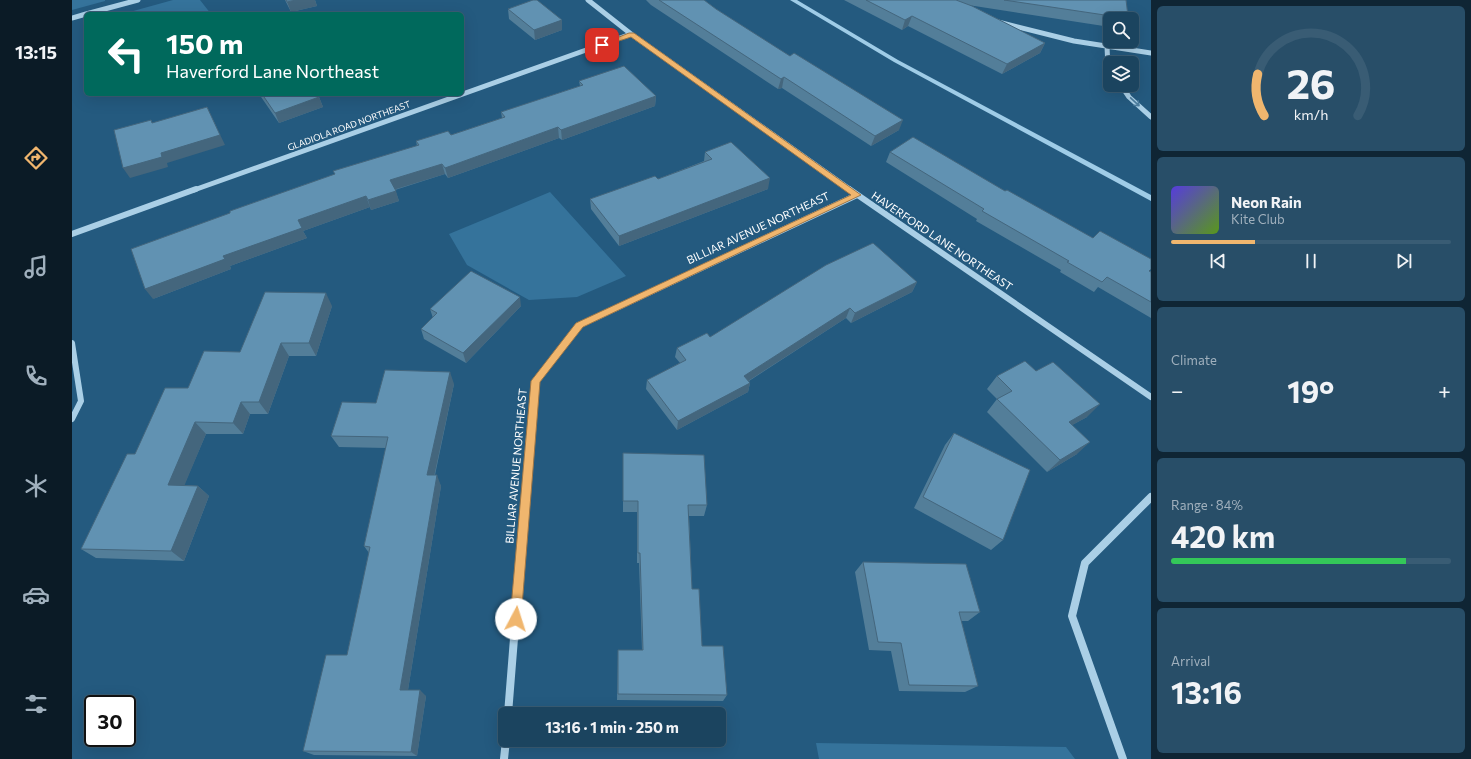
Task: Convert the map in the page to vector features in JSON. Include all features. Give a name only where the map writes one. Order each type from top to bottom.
[{"type":"street","points":[[93,12],[138,0]]},
{"type":"street","name":"HAVERFORD LANE NORTHEAST","points":[[588,0],[632,34],[857,195],[1151,397]]},
{"type":"street","points":[[72,18],[84,15]]},
{"type":"street","points":[[991,20],[1074,41],[1103,46]]},
{"type":"street","name":"GLADIOLA ROAD NORTHEAST","points":[[464,94],[632,34]]},
{"type":"street","points":[[1114,48],[1151,53]]},
{"type":"street","points":[[1126,92],[1129,97],[1151,117]]},
{"type":"street","name":"GLADIOLA ROAD NORTHEAST","points":[[72,234],[458,96]]},
{"type":"street","name":"BILLIAR AVENUE NORTHEAST","points":[[509,707],[535,381],[580,325],[857,195]]},
{"type":"street","points":[[72,343],[81,401],[72,419]]},
{"type":"street","points":[[1123,759],[1072,616],[1085,563],[1151,496]]},
{"type":"street","points":[[504,759],[505,747]]},
{"type":"shaded area","points":[[72,0],[105,0],[105,1],[72,10]]},
{"type":"shaded area","points":[[173,0],[200,0],[209,12],[130,12]]},
{"type":"shaded area","points":[[550,192],[626,276],[577,297],[529,300],[467,265],[449,234]]},
{"type":"shaded area","points":[[816,743],[1066,747],[1075,759],[819,759]]},
{"type":"building","points":[[537,0],[562,20],[534,30],[508,9]]},
{"type":"building","points":[[659,0],[704,0],[790,56],[794,53],[903,120],[875,136],[784,77],[781,79]]},
{"type":"building","points":[[866,0],[956,0],[972,6],[1045,43],[1007,64],[912,16],[905,20]]},
{"type":"building","points":[[1004,0],[1126,0],[1128,12],[1103,12],[1103,15]]},
{"type":"building","points":[[624,66],[656,96],[561,130],[558,127],[445,168],[442,164],[390,180],[396,191],[368,200],[366,196],[298,220],[302,228],[223,256],[225,259],[145,289],[131,249],[230,213],[230,211],[335,174],[333,171],[419,145],[416,141],[448,131],[451,135],[505,117],[501,112],[583,85],[579,81]]},
{"type":"building","points":[[263,96],[319,97],[275,113]]},
{"type":"building","points":[[207,107],[220,135],[161,153],[162,157],[123,168],[114,130],[151,120],[152,123]]},
{"type":"building","points":[[913,137],[1005,191],[1007,190],[1093,238],[1100,231],[1151,259],[1151,269],[1149,271],[1151,272],[1151,302],[1107,277],[1102,282],[1067,262],[1069,261],[982,211],[984,209],[890,152]]},
{"type":"building","points":[[731,142],[770,178],[619,236],[590,199],[655,176],[658,179],[712,159],[705,152]]},
{"type":"building","points":[[873,243],[917,282],[855,313],[850,308],[744,376],[750,383],[678,421],[647,380],[686,360],[677,348],[707,333],[710,337],[826,265]]},
{"type":"building","points":[[471,271],[520,297],[463,353],[421,329],[437,313],[430,309]]},
{"type":"building","points":[[265,292],[326,293],[309,343],[281,343],[259,402],[241,402],[233,423],[195,422],[168,485],[198,486],[171,551],[81,549],[127,454],[135,454],[165,388],[188,388],[204,351],[240,352]]},
{"type":"building","points":[[1025,361],[1036,371],[1053,362],[1100,404],[1069,422],[1090,442],[1060,460],[997,399],[1012,391],[997,376]]},
{"type":"building","points":[[385,370],[450,372],[427,475],[437,475],[400,690],[420,690],[411,752],[303,751],[326,655],[347,655],[370,547],[364,546],[388,437],[331,436],[342,402],[376,403]]},
{"type":"building","points":[[954,433],[1030,470],[1003,540],[923,497]]},
{"type":"building","points":[[623,453],[704,455],[707,505],[688,505],[692,589],[699,589],[702,646],[723,646],[727,695],[618,694],[618,650],[643,650],[640,553],[638,553],[638,501],[623,501]]},
{"type":"building","points":[[863,562],[966,564],[980,612],[959,612],[978,686],[909,685],[901,643],[878,642]]},
{"type":"waterway","points":[[793,0],[896,61],[1151,198]]},
{"type":"route","points":[[516,619],[535,381],[580,325],[857,195],[632,34],[602,45]]}]
